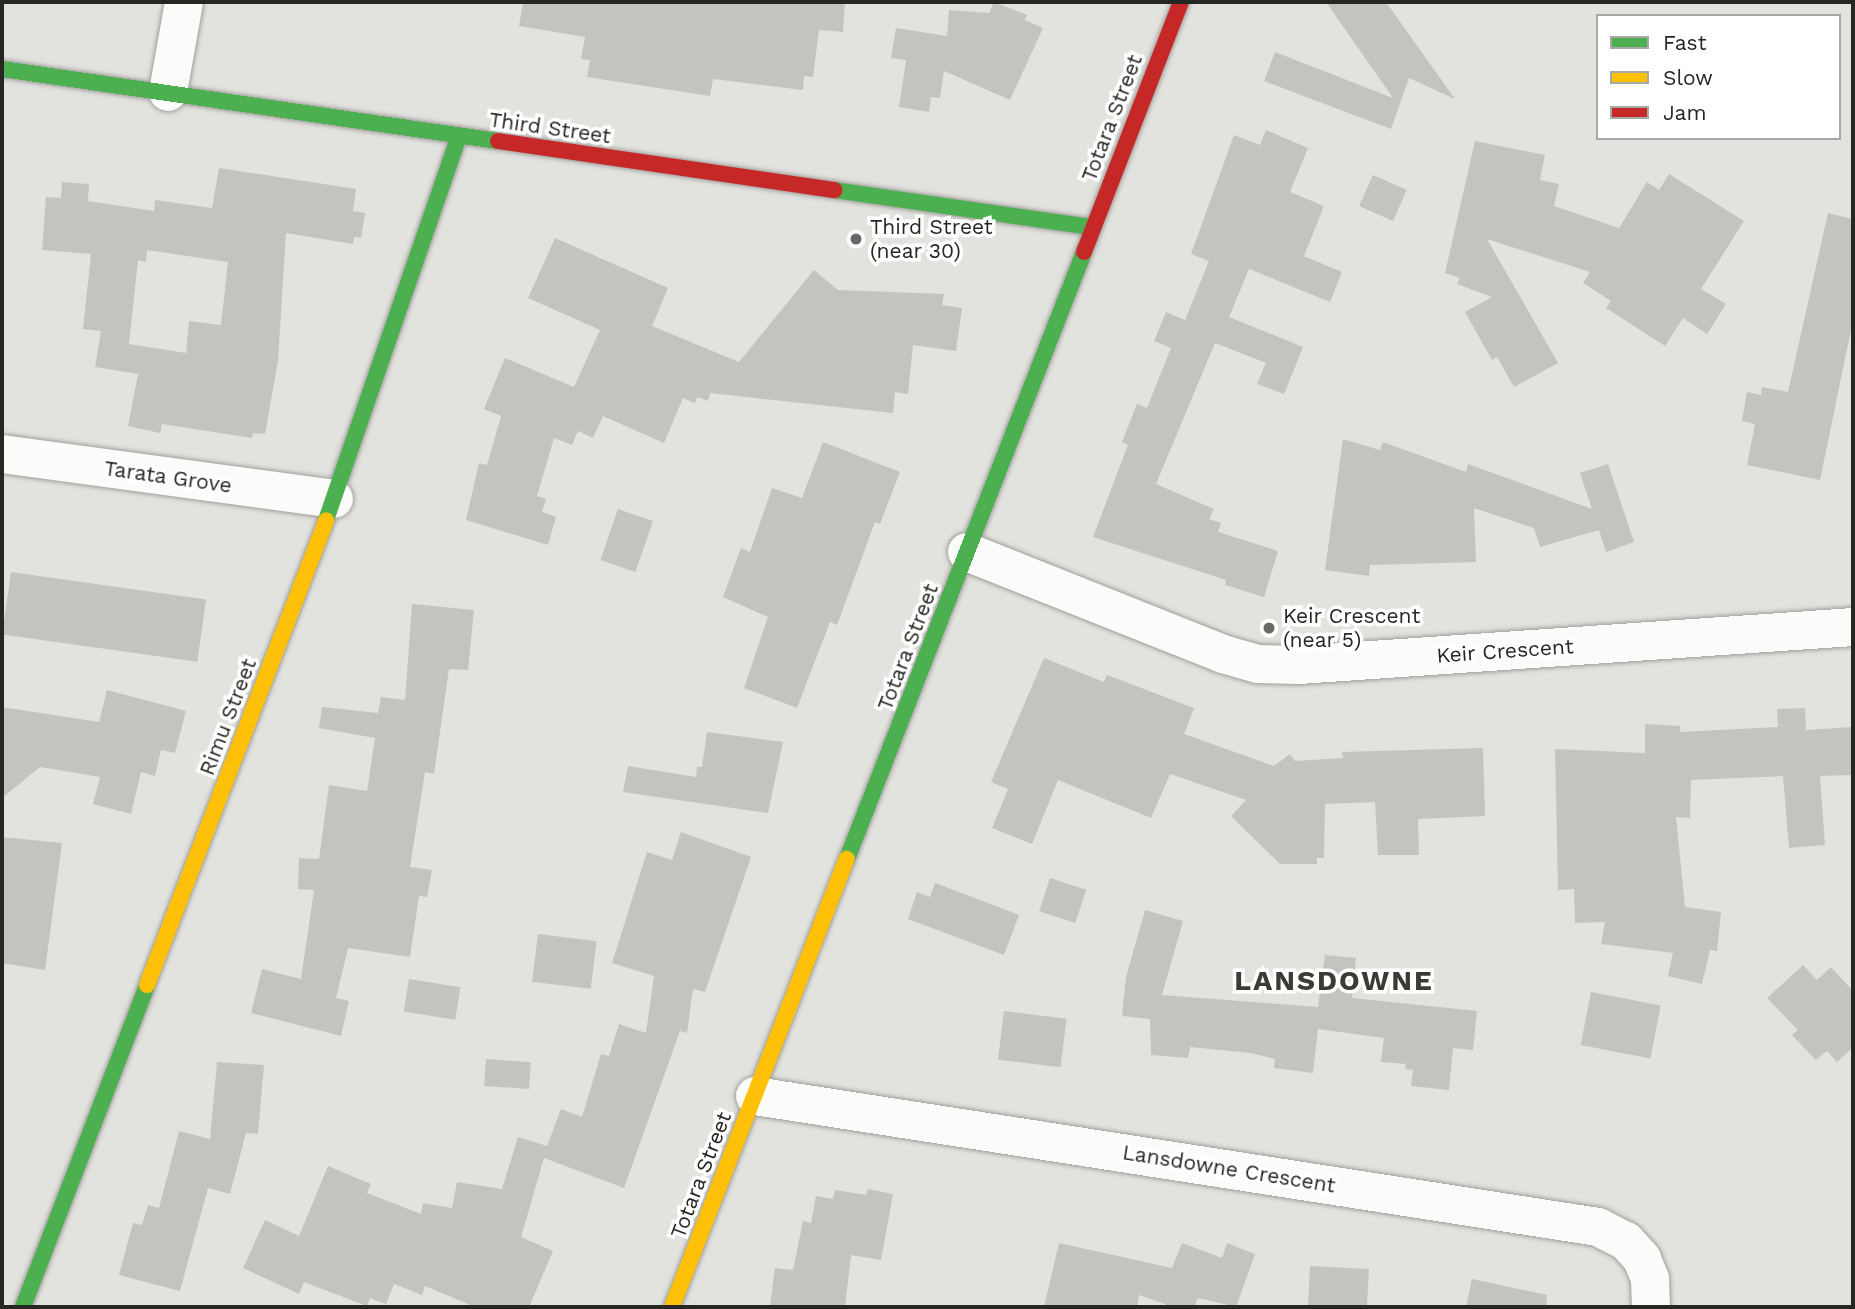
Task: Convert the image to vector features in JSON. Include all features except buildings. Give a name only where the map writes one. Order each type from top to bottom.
[{"type":"street","points":[[168,92],[184,2]]},
{"type":"street","name":"Totara Street","points":[[672,1307],[1181,2]]},
{"type":"street","name":"Third Street","points":[[2,69],[1092,227]]},
{"type":"street","name":"Rimu Street","points":[[23,1307],[334,499],[459,136]]},
{"type":"street","name":"Tarata Grove","points":[[2,454],[334,499]]},
{"type":"street","name":"Keir Crescent","points":[[967,552],[1223,654],[1258,664],[1298,666],[1853,627]]},
{"type":"street","name":"Lansdowne Crescent","points":[[755,1096],[1598,1227],[1626,1241],[1642,1259],[1650,1279],[1651,1307]]},
{"type":"traffic: fast","points":[[2,69],[498,141]]},
{"type":"traffic: fast","points":[[326,520],[459,136]]},
{"type":"traffic: fast","points":[[834,190],[1092,227]]},
{"type":"traffic: fast","points":[[847,859],[1084,252]]},
{"type":"traffic: fast","points":[[23,1307],[147,985]]},
{"type":"traffic: slow","points":[[147,985],[326,520]]},
{"type":"traffic: slow","points":[[672,1307],[847,859]]},
{"type":"traffic: jam","points":[[1084,252],[1181,2]]},
{"type":"traffic: jam","points":[[498,141],[834,190]]},
{"type":"place","name":"Third Street (near 30)","points":[[856,239]]},
{"type":"place","name":"Keir Crescent (near 5)","points":[[1269,628]]},
{"type":"district","name":"LANSDOWNE","points":[[1334,981]]}]
